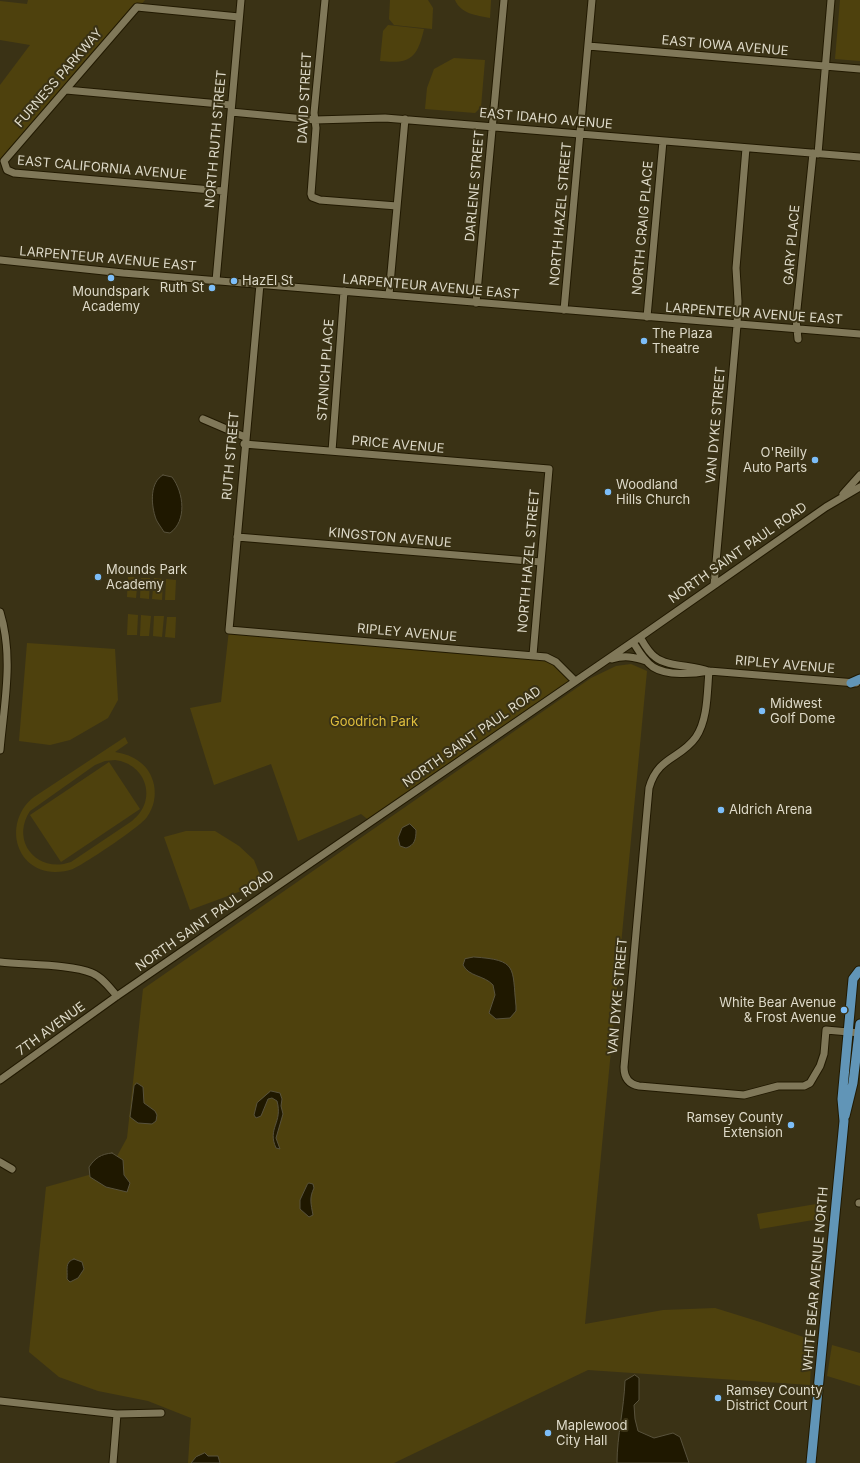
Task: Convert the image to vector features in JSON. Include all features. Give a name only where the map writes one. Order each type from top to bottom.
[{"type":"main road","points":[[855,683],[860,679]]},
{"type":"main road","name":"WHITE BEAR AVENUE NORTH","points":[[811,1463],[844,1121],[842,1099],[853,980],[860,969]]},
{"type":"main road","name":"WHITE BEAR AVENUE NORTH","points":[[844,1121],[851,1100],[860,1030]]},
{"type":"street","name":"NORTH RUTH STREET","points":[[216,280],[241,0]]},
{"type":"street","name":"DAVID STREET","points":[[325,0],[314,113],[316,128],[311,190],[312,197],[320,200],[397,206]]},
{"type":"street","name":"DARLENE STREET","points":[[476,303],[504,0]]},
{"type":"street","name":"NORTH HAZEL STREET","points":[[564,310],[592,0]]},
{"type":"street","name":"GARY PLACE","points":[[798,340],[796,319],[800,301],[815,154],[826,66],[831,0]]},
{"type":"street","name":"FURNESS PARKWAY","points":[[5,167],[5,158],[137,7],[239,17]]},
{"type":"street","name":"EAST IOWA AVENUE","points":[[588,46],[860,69]]},
{"type":"street","name":"EAST IDAHO AVENUE","points":[[66,90],[231,108],[315,120],[385,118],[404,119],[860,157]]},
{"type":"street","points":[[389,295],[404,119]]},
{"type":"street","name":"NORTH CRAIG PLACE","points":[[647,317],[663,141]]},
{"type":"street","name":"VAN DYKE STREET","points":[[714,585],[737,325],[738,302],[736,268],[746,148]]},
{"type":"street","name":"EAST CALIFORNIA AVENUE","points":[[5,167],[14,173],[223,191]]},
{"type":"street","name":"LARPENTEUR AVENUE EAST","points":[[0,260],[66,268],[737,325],[860,334]]},
{"type":"street","name":"RUTH STREET","points":[[229,630],[260,284]]},
{"type":"street","name":"STANICH PLACE","points":[[332,451],[344,291]]},
{"type":"street","name":"PRICE AVENUE","points":[[203,419],[245,440],[332,451],[549,469]]},
{"type":"street","name":"NORTH HAZEL STREET","points":[[533,656],[549,469]]},
{"type":"street","name":"NORTH SAINT PAUL ROAD","points":[[840,498],[860,476]]},
{"type":"street","name":"NORTH SAINT PAUL ROAD","points":[[117,996],[840,498],[860,487]]},
{"type":"street","name":"KINGSTON AVENUE","points":[[237,537],[541,562]]},
{"type":"street","points":[[0,612],[5,630],[8,661],[8,678],[0,750]]},
{"type":"street","name":"RIPLEY AVENUE","points":[[229,630],[546,657],[556,662],[575,681]]},
{"type":"street","name":"RIPLEY AVENUE","points":[[640,637],[652,654],[661,661],[696,666],[709,671]]},
{"type":"street","name":"RIPLEY AVENUE","points":[[633,642],[647,662],[654,668],[667,671],[695,673],[709,671],[855,683]]},
{"type":"street","points":[[604,662],[621,656],[634,657],[647,662]]},
{"type":"street","name":"VAN DYKE STREET","points":[[709,671],[701,729],[690,744],[669,758],[659,767],[649,788],[624,1066],[625,1076],[631,1084],[639,1086],[744,1095],[778,1086],[804,1086],[810,1083],[820,1066],[824,1054],[826,1030],[848,1032]]},
{"type":"street","points":[[0,962],[67,968],[93,973],[107,984],[117,996]]},
{"type":"street","name":"7TH AVENUE","points":[[0,1080],[117,996]]},
{"type":"street","points":[[848,1032],[860,1030]]},
{"type":"street","points":[[0,1162],[12,1169]]},
{"type":"street","points":[[0,1401],[117,1414],[161,1412]]},
{"type":"street","points":[[112,1463],[117,1414]]},
{"type":"green space","points":[[28,0],[145,0],[0,162],[0,85],[30,45],[0,40],[0,1],[27,4]]},
{"type":"green space","points":[[390,0],[428,0],[433,8],[432,29],[394,25],[389,19]]},
{"type":"green space","points":[[455,0],[491,0],[490,18],[474,15],[465,11]]},
{"type":"green space","points":[[840,0],[860,0],[860,61],[835,59]]},
{"type":"green space","points":[[388,25],[424,29],[418,47],[411,57],[399,61],[380,61],[383,31]]},
{"type":"green space","points":[[454,58],[485,60],[481,107],[475,113],[425,109],[427,88],[434,69]]},
{"type":"green space","points":[[128,577],[138,577],[136,598],[127,597]]},
{"type":"green space","points":[[141,578],[150,578],[149,599],[140,598]]},
{"type":"green space","points":[[154,578],[163,579],[162,600],[152,599]]},
{"type":"green space","points":[[166,579],[176,580],[175,600],[165,600]]},
{"type":"green space","points":[[128,614],[138,615],[137,635],[127,635]]},
{"type":"green space","points":[[141,615],[151,616],[149,636],[140,636]]},
{"type":"green space","points":[[154,616],[164,616],[162,637],[153,636]]},
{"type":"green space","points":[[167,617],[176,617],[175,638],[165,637]]},
{"type":"green space","name":"Goodrich Park","points":[[229,630],[533,655],[556,662],[575,681],[371,822],[361,814],[298,841],[271,764],[214,785],[190,708],[221,702]]},
{"type":"green space","points":[[27,643],[115,649],[118,700],[108,718],[70,740],[50,745],[19,741]]},
{"type":"green space","points":[[631,664],[647,671],[585,1324],[663,1310],[715,1308],[812,1340],[810,1385],[588,1370],[394,1463],[188,1463],[191,1418],[148,1401],[98,1391],[59,1377],[29,1352],[46,1187],[110,1169],[127,1138],[143,989],[591,678],[616,666]]},
{"type":"green space","points":[[125,737],[128,743],[115,752],[135,758],[140,762],[149,772],[155,789],[153,805],[147,817],[142,822],[100,853],[71,870],[60,872],[41,869],[30,863],[22,854],[18,843],[16,831],[18,819],[24,807],[34,797]],"holes":[[[115,760],[126,763],[135,768],[145,784],[145,804],[140,813],[132,821],[71,862],[59,864],[47,863],[38,859],[30,852],[25,843],[23,833],[25,822],[30,811],[95,765],[105,761]]]},
{"type":"green space","points":[[109,762],[140,809],[61,862],[30,815]]},
{"type":"green space","points":[[186,831],[215,831],[239,846],[254,860],[263,883],[190,910],[164,837]]},
{"type":"green space","points":[[822,1203],[825,1218],[760,1229],[757,1214]]},
{"type":"green space","points":[[832,1345],[860,1353],[860,1386],[827,1376]]},
{"type":"shaded area","points":[[163,475],[172,477],[179,491],[182,506],[179,521],[170,533],[164,532],[159,524],[154,511],[152,499],[156,483]]},
{"type":"shaded area","points":[[410,824],[416,830],[416,836],[413,843],[406,848],[400,846],[398,838],[402,828]]},
{"type":"shaded area","points":[[474,957],[499,960],[510,968],[513,974],[516,1011],[510,1018],[496,1019],[489,1013],[495,995],[493,985],[485,979],[469,972],[463,965],[465,959]]},
{"type":"shaded area","points":[[137,1083],[143,1087],[144,1103],[155,1111],[157,1115],[156,1121],[152,1124],[138,1123],[130,1117],[134,1086]]},
{"type":"shaded area","points":[[271,1091],[280,1093],[282,1099],[281,1106],[283,1114],[276,1138],[280,1149],[276,1148],[273,1135],[278,1115],[277,1101],[272,1098],[268,1099],[261,1116],[256,1118],[254,1115],[257,1103]]},
{"type":"shaded area","points":[[112,1153],[123,1160],[124,1175],[130,1183],[127,1192],[106,1187],[90,1177],[89,1167],[94,1161],[101,1155]]},
{"type":"shaded area","points":[[309,1183],[313,1184],[314,1188],[311,1198],[313,1215],[309,1217],[300,1209],[300,1200]]},
{"type":"shaded area","points":[[74,1259],[82,1262],[84,1269],[78,1278],[70,1282],[67,1279],[67,1267],[69,1262]]},
{"type":"shaded area","points":[[635,1375],[639,1378],[639,1400],[634,1405],[638,1431],[654,1438],[673,1433],[680,1437],[689,1463],[617,1463],[625,1381]]},
{"type":"shaded area","points":[[205,1453],[208,1456],[218,1456],[220,1463],[191,1463],[196,1457]]},
{"type":"place","name":"Moundspark Academy","points":[[111,278]]},
{"type":"place","name":"HazEl St","points":[[234,281]]},
{"type":"place","name":"Ruth St","points":[[212,288]]},
{"type":"place","name":"The Plaza Theatre","points":[[644,341]]},
{"type":"place","name":"O'Reilly Auto Parts","points":[[815,460]]},
{"type":"place","name":"Woodland Hills Church","points":[[608,492]]},
{"type":"place","name":"Mounds Park Academy","points":[[98,577]]},
{"type":"place","name":"Midwest Golf Dome","points":[[762,711]]},
{"type":"place","name":"Aldrich Arena","points":[[721,810]]},
{"type":"place","name":"White Bear Avenue & Frost Avenue","points":[[844,1010]]},
{"type":"place","name":"Ramsey County Extension","points":[[791,1125]]},
{"type":"place","name":"Ramsey County District Court","points":[[718,1398]]},
{"type":"place","name":"Maplewood City Hall","points":[[548,1433]]}]
